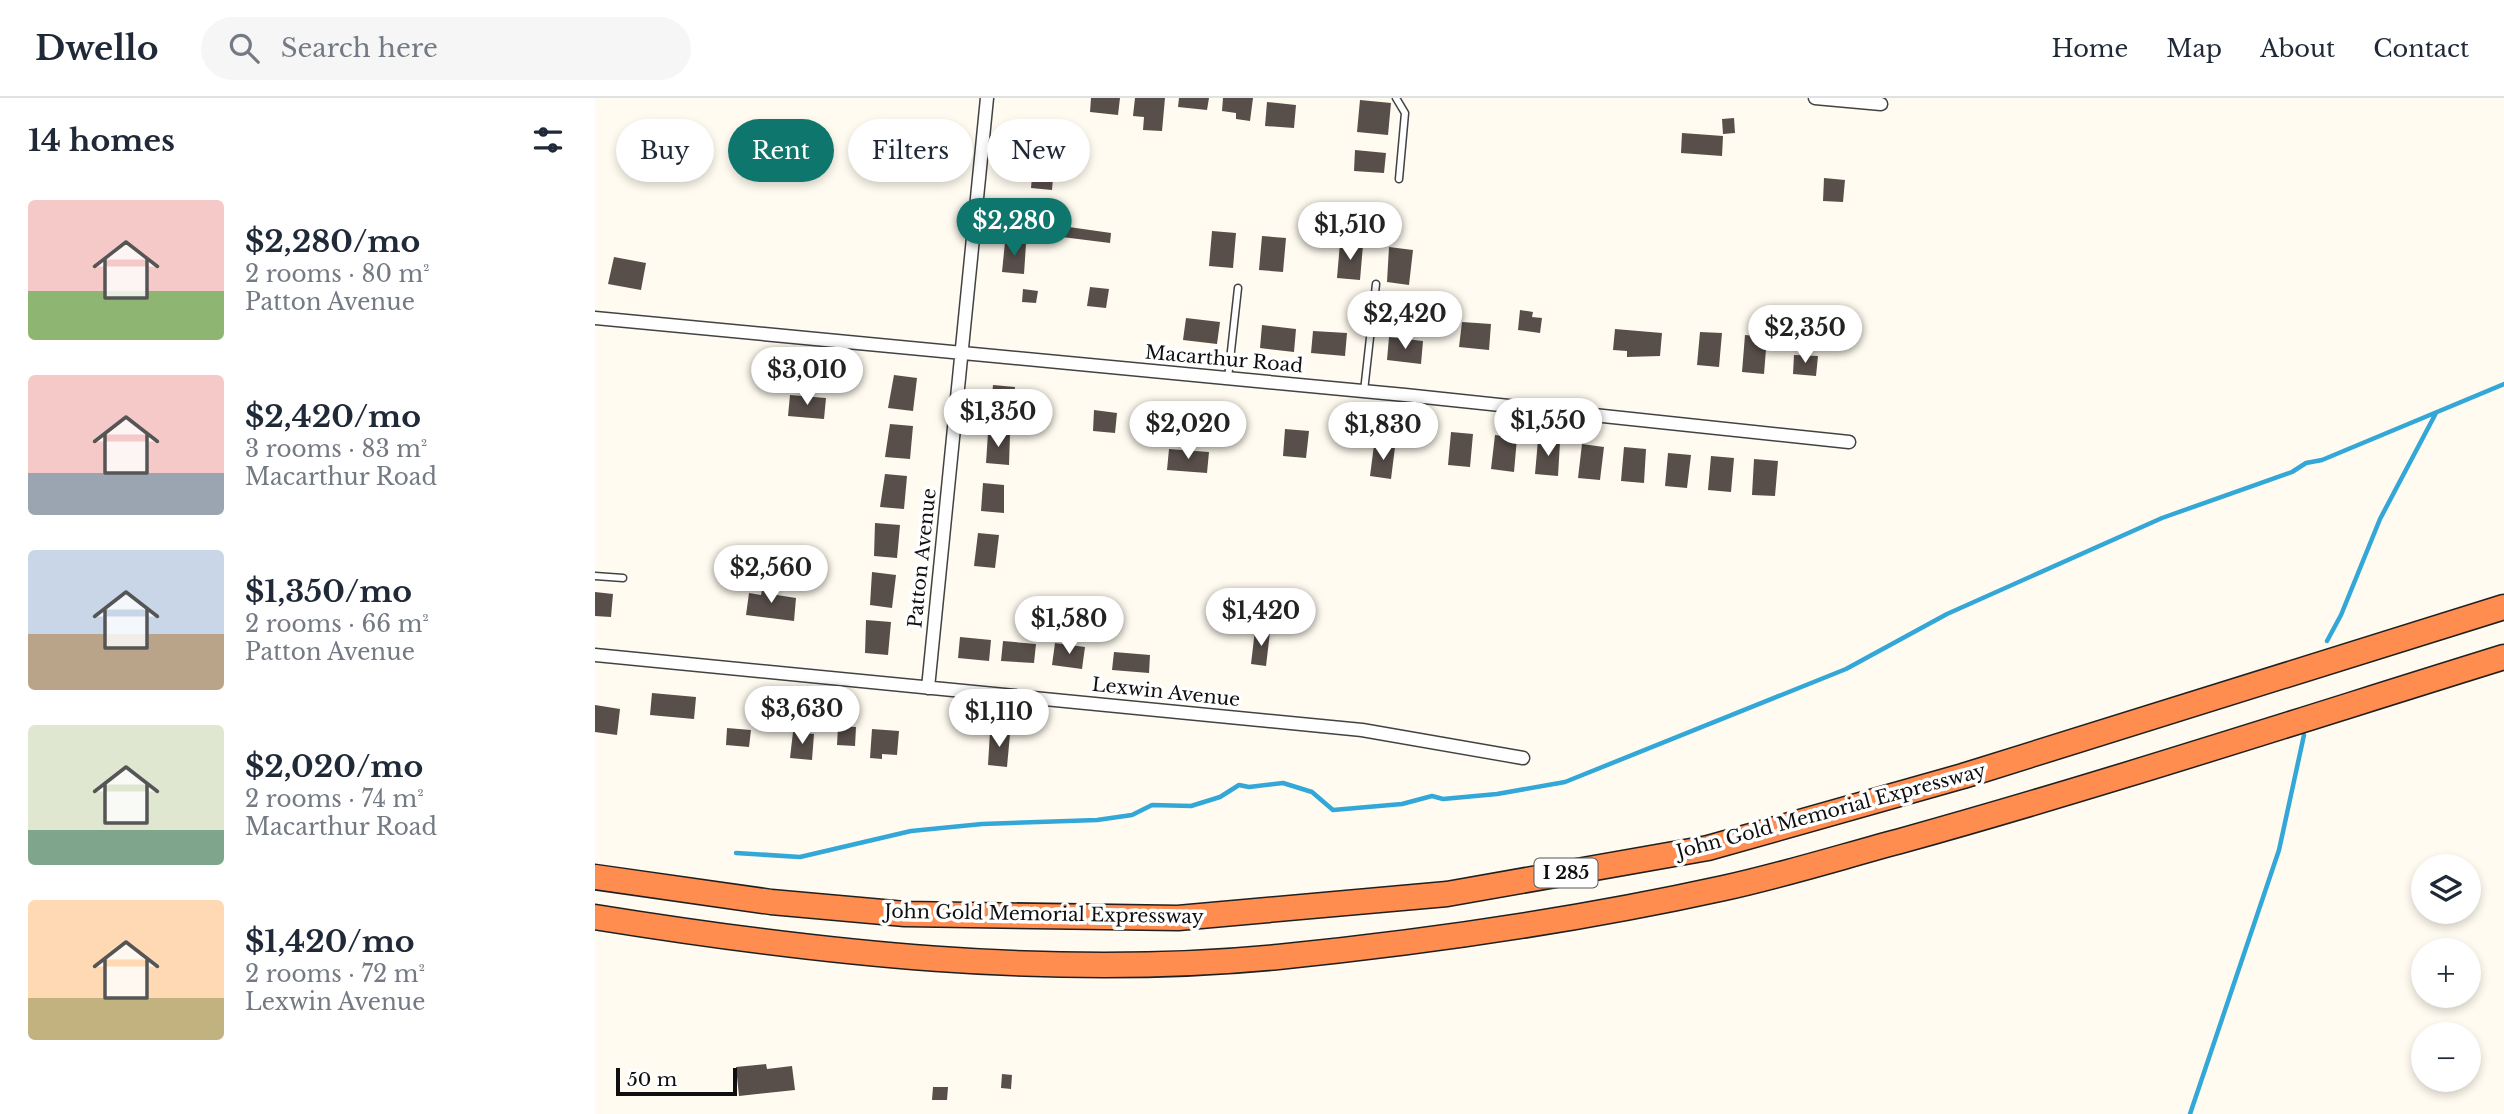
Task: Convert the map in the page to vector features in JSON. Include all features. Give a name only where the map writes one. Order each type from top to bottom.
[{"type":"highway","name":"John Gold Memorial Expressway","points":[[595,877],[771,902],[905,914],[1178,918],[1447,894],[1708,848],[1963,776],[2504,607]]},
{"type":"highway","name":"I 285","points":[[595,917],[735,940],[982,961],[1127,963],[1276,957],[1579,917],[1728,888],[2006,811],[2504,657]]},
{"type":"street","name":"Patton Avenue","points":[[929,688],[987,98]]},
{"type":"street","points":[[1815,98],[1881,104]]},
{"type":"street","name":"Macarthur Road","points":[[595,318],[1364,391],[1849,442]]},
{"type":"street","name":"Lexwin Avenue","points":[[595,655],[1362,730],[1523,758]]},
{"type":"lane","points":[[1396,98],[1405,113],[1399,179]]},
{"type":"lane","points":[[1364,391],[1376,284]]},
{"type":"lane","points":[[1228,379],[1238,288]]},
{"type":"lane","points":[[595,576],[623,578]]},
{"type":"building","points":[[1091,98],[1120,98],[1118,115],[1090,112]]},
{"type":"building","points":[[1135,98],[1165,98],[1162,131],[1143,130],[1144,117],[1133,116]]},
{"type":"building","points":[[1179,98],[1209,98],[1207,110],[1178,107]]},
{"type":"building","points":[[1223,98],[1253,98],[1250,121],[1236,119],[1236,113],[1222,111]]},
{"type":"building","points":[[1360,100],[1391,103],[1388,135],[1357,132]]},
{"type":"building","points":[[1267,102],[1296,105],[1294,128],[1265,126]]},
{"type":"building","points":[[1734,118],[1735,133],[1723,134],[1722,119]]},
{"type":"building","points":[[1682,133],[1723,136],[1722,156],[1681,153]]},
{"type":"building","points":[[1355,150],[1386,153],[1384,173],[1354,171]]},
{"type":"building","points":[[1824,178],[1845,180],[1843,202],[1823,201]]},
{"type":"building","points":[[1032,182],[1053,182],[1052,190],[1031,188]]},
{"type":"building","points":[[1025,211],[1040,212],[1038,227],[1024,226]]},
{"type":"building","points":[[1055,225],[1111,233],[1110,243],[1054,236]]},
{"type":"building","points":[[1212,231],[1236,233],[1233,268],[1209,266]]},
{"type":"building","points":[[1262,236],[1286,238],[1283,272],[1259,270]]},
{"type":"building","points":[[1005,242],[1026,244],[1024,274],[1002,272]]},
{"type":"building","points":[[1340,243],[1363,245],[1360,280],[1337,278]]},
{"type":"building","points":[[1389,247],[1413,250],[1409,285],[1387,282]]},
{"type":"building","points":[[614,257],[646,263],[641,290],[608,284]]},
{"type":"building","points":[[1090,287],[1109,289],[1106,308],[1087,306]]},
{"type":"building","points":[[1023,289],[1038,291],[1036,303],[1022,302]]},
{"type":"building","points":[[1520,310],[1533,312],[1532,317],[1542,318],[1540,333],[1518,330]]},
{"type":"building","points":[[1186,318],[1220,322],[1217,344],[1183,340]]},
{"type":"building","points":[[1462,322],[1491,324],[1489,350],[1459,347]]},
{"type":"building","points":[[1262,325],[1296,329],[1294,352],[1260,348]]},
{"type":"building","points":[[1615,329],[1662,333],[1660,356],[1627,357],[1627,351],[1613,350]]},
{"type":"building","points":[[1313,331],[1347,333],[1345,356],[1311,353]]},
{"type":"building","points":[[1700,332],[1722,333],[1719,367],[1697,365]]},
{"type":"building","points":[[1745,335],[1767,337],[1764,374],[1742,372]]},
{"type":"building","points":[[1389,337],[1423,341],[1421,364],[1387,360]]},
{"type":"building","points":[[1794,355],[1818,356],[1816,376],[1793,374]]},
{"type":"building","points":[[894,375],[917,378],[913,411],[888,408]]},
{"type":"building","points":[[993,385],[1015,387],[1012,418],[990,416]]},
{"type":"building","points":[[790,395],[826,398],[824,419],[788,416]]},
{"type":"building","points":[[1094,410],[1117,413],[1115,433],[1093,431]]},
{"type":"building","points":[[890,424],[913,426],[910,459],[885,457]]},
{"type":"building","points":[[1285,429],[1309,431],[1306,458],[1283,456]]},
{"type":"building","points":[[1451,432],[1473,434],[1470,467],[1448,465]]},
{"type":"building","points":[[988,433],[1010,434],[1009,465],[986,463]]},
{"type":"building","points":[[1495,435],[1517,438],[1514,472],[1491,469]]},
{"type":"building","points":[[1538,440],[1560,442],[1558,476],[1535,474]]},
{"type":"building","points":[[1582,444],[1604,447],[1600,480],[1578,478]]},
{"type":"building","points":[[1374,445],[1395,447],[1391,479],[1370,476]]},
{"type":"building","points":[[1624,447],[1646,449],[1644,483],[1621,481]]},
{"type":"building","points":[[1169,449],[1209,452],[1207,473],[1167,470]]},
{"type":"building","points":[[1668,453],[1691,455],[1687,488],[1665,486]]},
{"type":"building","points":[[1711,456],[1734,458],[1731,492],[1708,490]]},
{"type":"building","points":[[1754,459],[1778,461],[1775,496],[1752,495]]},
{"type":"building","points":[[885,474],[907,476],[904,509],[880,507]]},
{"type":"building","points":[[983,483],[1004,485],[1004,513],[981,511]]},
{"type":"building","points":[[875,523],[900,525],[897,558],[874,556]]},
{"type":"building","points":[[978,533],[999,535],[995,568],[974,566]]},
{"type":"building","points":[[872,572],[896,575],[892,608],[870,605]]},
{"type":"building","points":[[763,586],[778,587],[777,595],[796,598],[794,621],[746,615],[749,593],[761,595]]},
{"type":"building","points":[[595,592],[613,594],[611,617],[595,616]]},
{"type":"building","points":[[866,620],[891,622],[888,655],[865,653]]},
{"type":"building","points":[[1255,630],[1270,632],[1266,666],[1251,664]]},
{"type":"building","points":[[960,637],[991,640],[989,661],[958,658]]},
{"type":"building","points":[[1003,641],[1036,644],[1034,663],[1001,661]]},
{"type":"building","points":[[1055,643],[1085,647],[1082,669],[1052,665]]},
{"type":"building","points":[[1114,652],[1150,655],[1149,673],[1112,670]]},
{"type":"building","points":[[652,693],[696,697],[694,719],[650,715]]},
{"type":"building","points":[[595,705],[620,709],[617,735],[595,732]]},
{"type":"building","points":[[838,726],[856,727],[855,746],[837,745]]},
{"type":"building","points":[[727,728],[751,730],[749,747],[726,745]]},
{"type":"building","points":[[872,729],[899,731],[897,755],[882,754],[882,759],[870,758]]},
{"type":"building","points":[[793,732],[814,734],[812,760],[790,758]]},
{"type":"building","points":[[990,732],[1010,734],[1007,767],[988,765]]},
{"type":"building","points":[[766,1064],[767,1069],[792,1066],[795,1090],[739,1096],[736,1067]]},
{"type":"building","points":[[1002,1074],[1012,1075],[1011,1089],[1001,1088]]},
{"type":"building","points":[[933,1087],[948,1087],[947,1100],[932,1100]]},
{"type":"waterway","points":[[736,853],[800,857],[911,831],[982,824],[1097,820],[1132,815],[1152,805],[1191,806],[1220,797],[1239,785],[1249,787],[1283,783],[1312,792],[1333,810],[1402,804],[1432,796],[1443,799],[1497,794],[1565,782],[1846,669],[1947,614],[2162,518],[2292,472],[2306,463],[2322,460],[2504,384]]},
{"type":"waterway","points":[[2327,641],[2341,615],[2380,519],[2436,413]]},
{"type":"waterway","points":[[2190,1114],[2279,850],[2304,735]]}]
